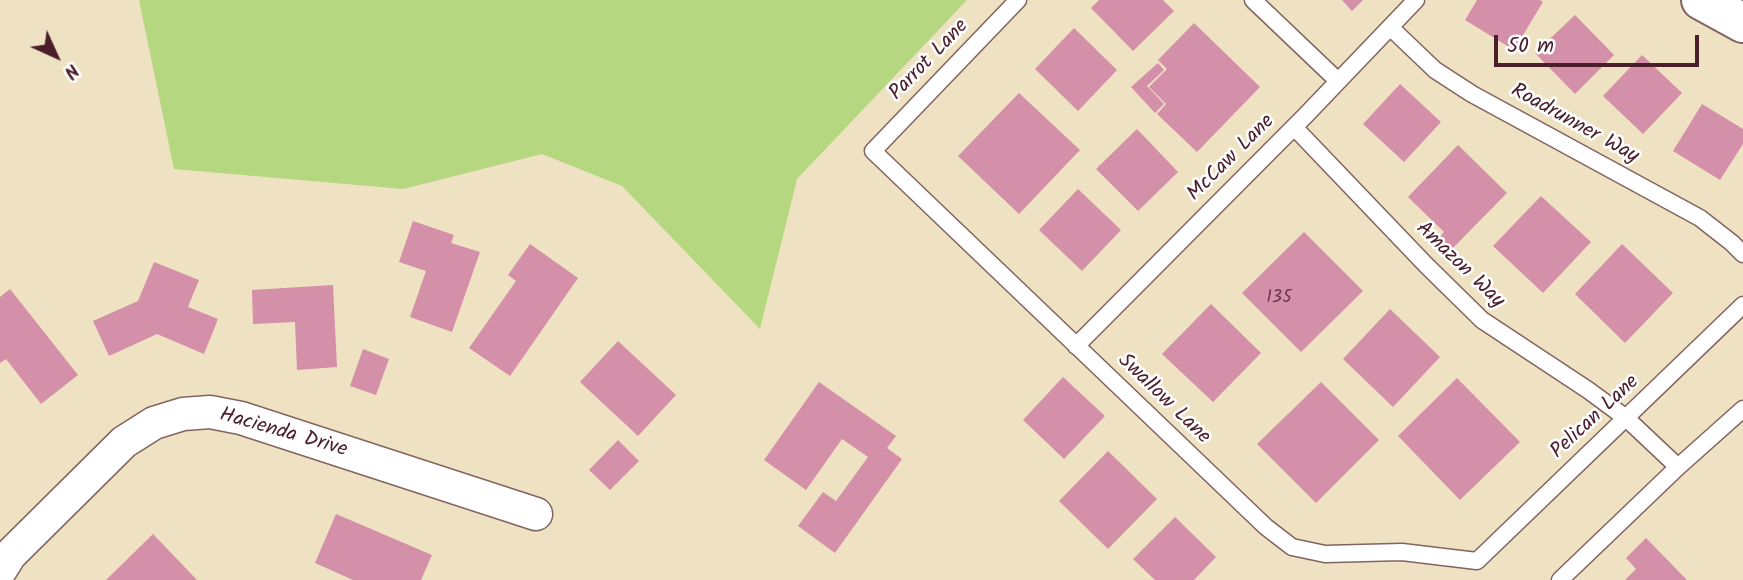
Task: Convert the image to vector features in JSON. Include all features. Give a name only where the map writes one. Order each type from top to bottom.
[{"type":"main road","points":[[1701,0],[1743,23]]},
{"type":"street","name":"Hacienda Drive","points":[[0,570],[10,555],[124,442],[154,423],[183,414],[210,412],[241,418],[536,514]]},
{"type":"lane","name":"Parrot Lane","points":[[873,151],[1018,0]]},
{"type":"lane","points":[[1254,0],[1338,81]]},
{"type":"lane","name":"McCaw Lane","points":[[1076,346],[1416,0]]},
{"type":"lane","name":"Roadrunner Way","points":[[1390,27],[1435,70],[1472,94],[1700,218],[1743,254]]},
{"type":"lane","name":"Amazon Way","points":[[1294,127],[1482,320],[1626,418],[1678,467]]},
{"type":"lane","name":"Swallow Lane","points":[[873,151],[1266,527],[1292,547],[1325,554],[1402,552],[1477,561]]},
{"type":"lane","name":"Pelican Lane","points":[[1477,561],[1743,305]]},
{"type":"lane","points":[[1560,580],[1743,409]]},
{"type":"green space","points":[[139,0],[967,0],[797,179],[760,329],[622,186],[542,154],[403,189],[174,169]]},
{"type":"building","points":[[1099,0],[1163,0],[1174,11],[1133,51],[1091,8]]},
{"type":"building","points":[[1342,0],[1363,0],[1352,11]]},
{"type":"building","points":[[1477,0],[1543,2],[1514,50],[1465,20]]},
{"type":"building","points":[[1575,15],[1614,55],[1575,94],[1535,53]]},
{"type":"building","points":[[1194,23],[1260,87],[1197,152],[1157,114],[1166,104],[1149,87],[1167,69],[1158,60]]},
{"type":"building","points":[[1074,28],[1117,70],[1078,111],[1035,69]]},
{"type":"building","points":[[1642,55],[1682,93],[1643,134],[1603,96]]},
{"type":"building","points":[[1158,63],[1164,70],[1147,86],[1164,104],[1155,113],[1131,87]]},
{"type":"building","points":[[1400,84],[1441,122],[1404,162],[1363,124]]},
{"type":"building","points":[[1019,93],[1080,150],[1019,214],[958,156]]},
{"type":"building","points":[[1702,104],[1743,129],[1743,144],[1720,180],[1673,151]]},
{"type":"building","points":[[1137,129],[1178,172],[1138,211],[1096,169]]},
{"type":"building","points":[[1458,145],[1507,193],[1448,253],[1436,241],[1444,232],[1408,197]]},
{"type":"building","points":[[1078,189],[1121,230],[1082,271],[1039,230]]},
{"type":"building","points":[[1541,196],[1591,242],[1543,293],[1493,246]]},
{"type":"building","points":[[413,221],[454,235],[451,243],[480,252],[452,332],[410,317],[426,271],[399,262]]},
{"type":"building","points":[[1304,232],[1363,291],[1301,352],[1242,293]]},
{"type":"building","points":[[530,244],[578,278],[510,376],[469,348],[516,281],[508,275]]},
{"type":"building","points":[[1622,244],[1673,293],[1625,343],[1575,294]]},
{"type":"building","points":[[154,262],[199,280],[188,307],[218,319],[204,354],[157,334],[109,356],[93,321],[138,301]]},
{"type":"building","points":[[333,285],[337,367],[297,370],[295,322],[253,324],[252,290]]},
{"type":"building","points":[[10,289],[78,375],[41,404],[6,359],[0,363],[0,297]]},
{"type":"building","points":[[1211,304],[1261,353],[1213,402],[1162,354]]},
{"type":"building","points":[[1390,309],[1440,357],[1393,407],[1343,359]]},
{"type":"building","points":[[618,341],[676,395],[638,436],[580,382]]},
{"type":"building","points":[[363,349],[389,359],[376,395],[350,386]]},
{"type":"building","points":[[1063,377],[1105,416],[1064,459],[1023,420]]},
{"type":"building","points":[[1457,378],[1520,442],[1460,500],[1398,436]]},
{"type":"building","points":[[819,382],[896,436],[887,448],[902,459],[835,553],[798,526],[823,492],[836,501],[868,457],[842,439],[806,490],[764,460]]},
{"type":"building","points":[[1321,382],[1379,440],[1316,503],[1257,444]]},
{"type":"building","points":[[618,440],[639,461],[610,490],[589,470]]},
{"type":"building","points":[[1108,451],[1157,499],[1108,549],[1059,501]]},
{"type":"building","points":[[336,514],[432,555],[421,580],[353,580],[315,563]]},
{"type":"building","points":[[1175,517],[1216,557],[1194,580],[1155,580],[1133,559]]},
{"type":"building","points":[[153,534],[197,580],[106,580]]},
{"type":"building","points":[[1646,538],[1687,580],[1625,580],[1636,569],[1626,558]]}]
